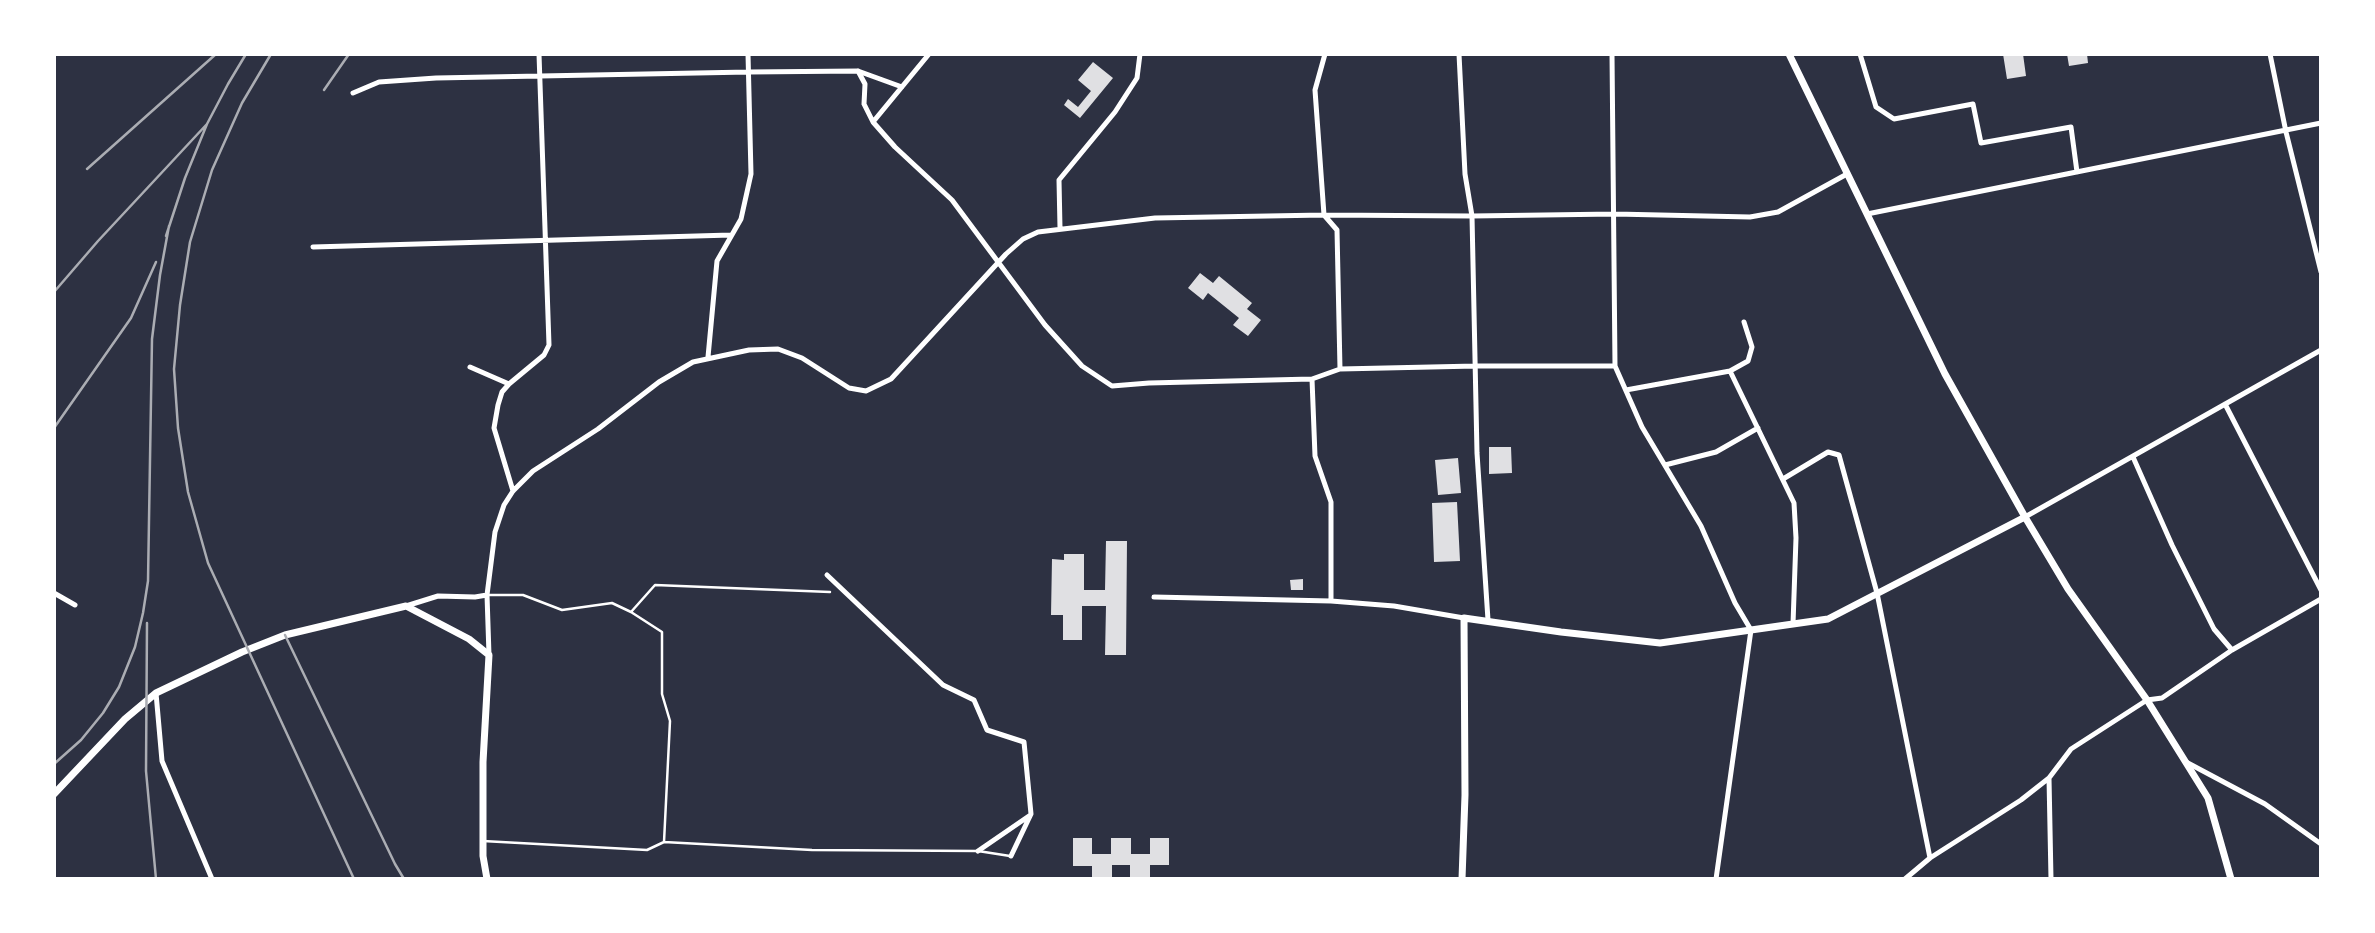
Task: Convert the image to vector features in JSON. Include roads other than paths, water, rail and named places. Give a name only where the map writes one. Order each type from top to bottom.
[{"type":"street","points":[[513,491],[495,428],[498,405],[502,392],[544,355],[549,345],[539,54]]},
{"type":"street","points":[[708,357],[717,261],[741,219],[751,174],[748,54]]},
{"type":"street","points":[[873,122],[929,54]]},
{"type":"street","points":[[1060,228],[1059,180],[1115,112],[1137,78],[1140,54]]},
{"type":"street","points":[[1325,54],[1315,90],[1324,215],[1337,230],[1340,369]]},
{"type":"street","points":[[1459,54],[1465,174],[1472,216],[1477,453],[1488,620]]},
{"type":"street","points":[[1612,54],[1615,366],[1642,427],[1701,526],[1735,603],[1751,630],[1716,879]]},
{"type":"street","points":[[1860,54],[1876,107],[1894,119],[1973,104],[1981,143],[2071,127],[2077,172]]},
{"type":"street","points":[[2270,54],[2321,272]]},
{"type":"street","points":[[1790,55],[1945,374],[2025,517],[2068,589],[2147,700],[2208,798],[2231,879]]},
{"type":"street","points":[[353,93],[379,82],[436,78],[749,72],[858,71],[902,87]]},
{"type":"street","points":[[858,71],[865,84],[864,104],[873,122],[895,147],[952,200],[1045,324],[1082,366],[1112,386],[1312,379],[1340,369],[1615,366]]},
{"type":"street","points":[[1867,214],[2321,123]]},
{"type":"street","points":[[486,879],[483,762],[489,655],[487,595],[495,532],[504,505],[513,491],[533,471],[598,429],[659,382],[693,362],[749,350],[778,349],[802,358],[849,388],[866,391],[891,379],[999,261],[1030,235],[1060,228],[1155,218],[1324,215],[1615,214],[1750,217],[1778,212],[1847,174]]},
{"type":"street","points":[[313,247],[731,235]]},
{"type":"street","points":[[1626,390],[1730,371],[1748,360],[1752,346],[1744,322]]},
{"type":"street","points":[[1154,597],[1331,601],[1394,606],[1561,632],[1660,643],[1828,619],[2025,517],[2321,350]]},
{"type":"street","points":[[470,367],[509,384]]},
{"type":"street","points":[[1730,371],[1794,503],[1793,624]]},
{"type":"street","points":[[1312,379],[1315,456],[1331,502],[1331,601]]},
{"type":"street","points":[[2225,404],[2321,590]]},
{"type":"street","points":[[1665,465],[1716,452],[1758,428]]},
{"type":"street","points":[[1783,479],[1828,452],[1839,455],[1877,593],[1930,859]]},
{"type":"street","points":[[2133,457],[2172,545],[2214,629],[2232,650]]},
{"type":"street","points":[[827,575],[943,685],[974,700],[987,730],[1024,742],[1031,814],[1011,856]]},
{"type":"street","points":[[54,593],[75,605]]},
{"type":"street","points":[[54,794],[125,719],[156,693],[285,635],[438,596],[487,595]]},
{"type":"street","points":[[1905,879],[1930,859],[2021,800],[2049,778],[2071,749],[2147,700],[2162,698],[2232,650],[2321,599]]},
{"type":"street","points":[[406,606],[469,639],[489,655]]},
{"type":"street","points":[[1462,879],[1465,794],[1464,618]]},
{"type":"street","points":[[156,693],[162,761],[212,879]]},
{"type":"street","points":[[2185,761],[2265,804],[2321,844]]},
{"type":"street","points":[[2049,778],[2051,879]]},
{"type":"street","points":[[978,851],[1031,814]]},
{"type":"lane","points":[[631,612],[655,585],[830,592]]},
{"type":"lane","points":[[487,595],[523,594],[562,610],[612,603],[662,632],[662,694],[670,721],[664,842]]},
{"type":"lane","points":[[484,841],[647,850],[664,842],[812,850],[978,851],[1011,856]]},
{"type":"railway","points":[[87,169],[216,54]]},
{"type":"railway","points":[[54,292],[207,124],[246,54]]},
{"type":"railway","points":[[271,54],[242,103],[212,170],[190,242],[174,369],[178,428],[188,492],[208,563],[354,879]]},
{"type":"railway","points":[[324,90],[349,54]]},
{"type":"railway","points":[[166,236],[207,124]]},
{"type":"railway","points":[[54,764],[81,740],[103,713],[119,687],[135,647],[143,613],[148,581],[152,339],[169,226]]},
{"type":"railway","points":[[54,428],[131,318],[156,262]]},
{"type":"railway","points":[[147,623],[146,771],[156,879]]},
{"type":"railway","points":[[285,635],[404,879]]}]
